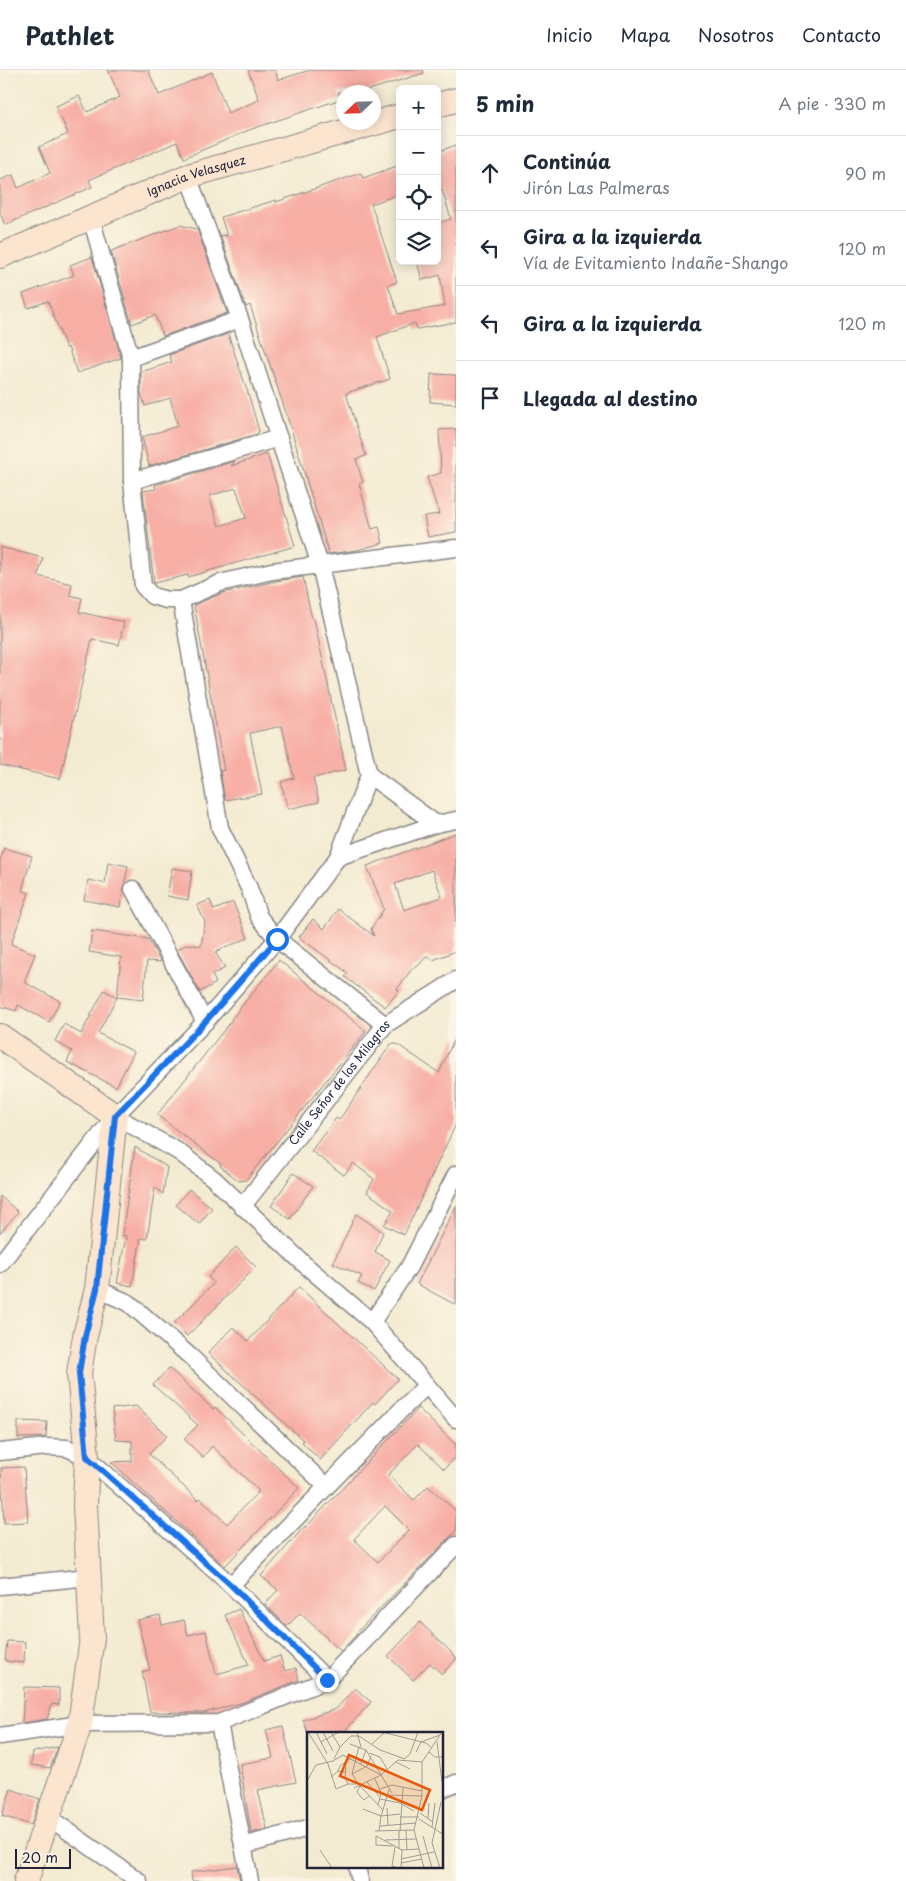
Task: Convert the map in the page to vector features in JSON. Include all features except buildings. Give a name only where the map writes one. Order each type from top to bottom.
[{"type":"main road","points":[[441,104],[456,100]]},
{"type":"main road","name":"Ignacia Velasquez","points":[[0,256],[188,176],[396,117]]},
{"type":"main road","points":[[0,1036],[99,1107],[115,1116],[97,1289],[85,1336],[79,1373],[87,1457],[85,1505],[92,1638],[80,1724],[26,1881]]},
{"type":"street","points":[[0,1264],[115,1116],[205,1022],[277,939],[338,857],[369,775],[320,566],[240,319],[188,176]]},
{"type":"street","points":[[91,218],[131,358],[132,481],[143,586],[152,596],[166,600],[181,600],[220,583],[272,571],[456,548]]},
{"type":"street","points":[[131,358],[240,319]]},
{"type":"street","points":[[132,481],[279,438]]},
{"type":"street","points":[[181,600],[220,828],[249,888],[259,916],[277,939],[385,1026]]},
{"type":"street","points":[[369,775],[436,824]]},
{"type":"street","points":[[338,857],[436,824],[456,820]]},
{"type":"street","points":[[133,889],[205,1022]]},
{"type":"street","name":"Calle Señor de los Milagros","points":[[242,1207],[385,1026],[456,980]]},
{"type":"street","points":[[115,1116],[179,1152],[214,1179],[304,1264],[372,1322],[456,1419]]},
{"type":"street","points":[[372,1322],[409,1267],[456,1174]]},
{"type":"street","points":[[97,1289],[129,1303],[192,1358],[326,1486]]},
{"type":"street","points":[[231,1585],[426,1386]]},
{"type":"street","points":[[0,1452],[47,1447],[67,1448],[87,1457],[231,1585],[327,1680]]},
{"type":"street","points":[[0,1736],[80,1724],[219,1723],[327,1680],[456,1546]]},
{"type":"street","points":[[0,1586],[89,1577]]},
{"type":"street","points":[[219,1723],[250,1881]]},
{"type":"street","points":[[443,1789],[456,1783]]},
{"type":"street","points":[[48,1817],[140,1881]]},
{"type":"street","points":[[243,1846],[307,1828]]},
{"type":"street","points":[[357,1868],[360,1881]]},
{"type":"route","points":[[277,939],[205,1022],[115,1116],[97,1289],[85,1336],[79,1373],[87,1457],[231,1585],[327,1680]]}]
